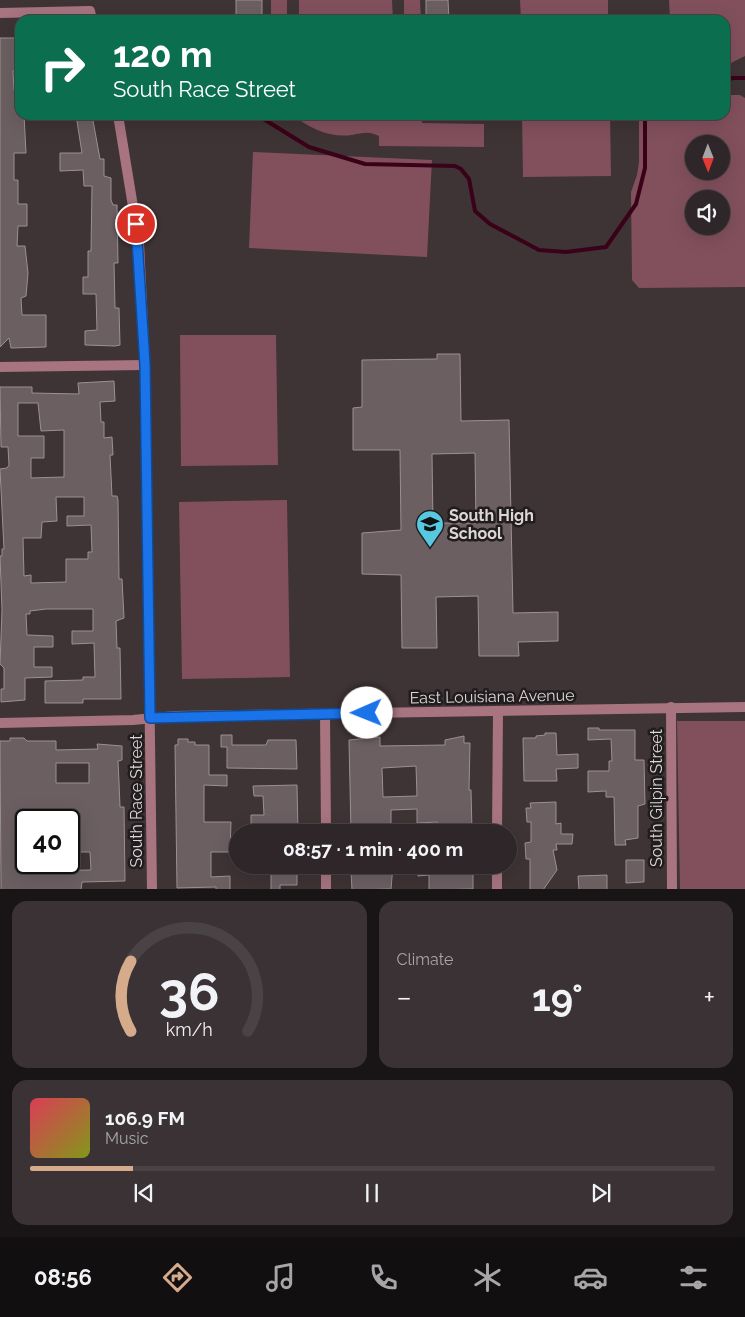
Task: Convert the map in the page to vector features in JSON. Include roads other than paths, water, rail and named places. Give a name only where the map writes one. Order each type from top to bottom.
[{"type":"street","points":[[0,13],[61,15]]},
{"type":"street","name":"South Race Street","points":[[119,120],[139,243],[145,365],[152,889]]},
{"type":"street","points":[[0,367],[145,365]]},
{"type":"street","name":"South Gilpin Street","points":[[671,707],[672,889]]},
{"type":"street","name":"East Louisiana Avenue","points":[[0,723],[325,714],[745,707]]},
{"type":"street","points":[[497,824],[498,711]]},
{"type":"street","points":[[325,714],[326,824]]},
{"type":"street","points":[[326,874],[326,889]]},
{"type":"street","points":[[497,874],[497,889]]},
{"type":"waterway","points":[[730,79],[745,78]]},
{"type":"waterway","points":[[265,120],[309,147],[365,164],[455,166],[461,169],[469,179],[475,211],[490,224],[539,250],[566,252],[606,247],[636,204],[645,168],[645,120]]},
{"type":"place","name":"South High School","points":[[430,548]]}]
